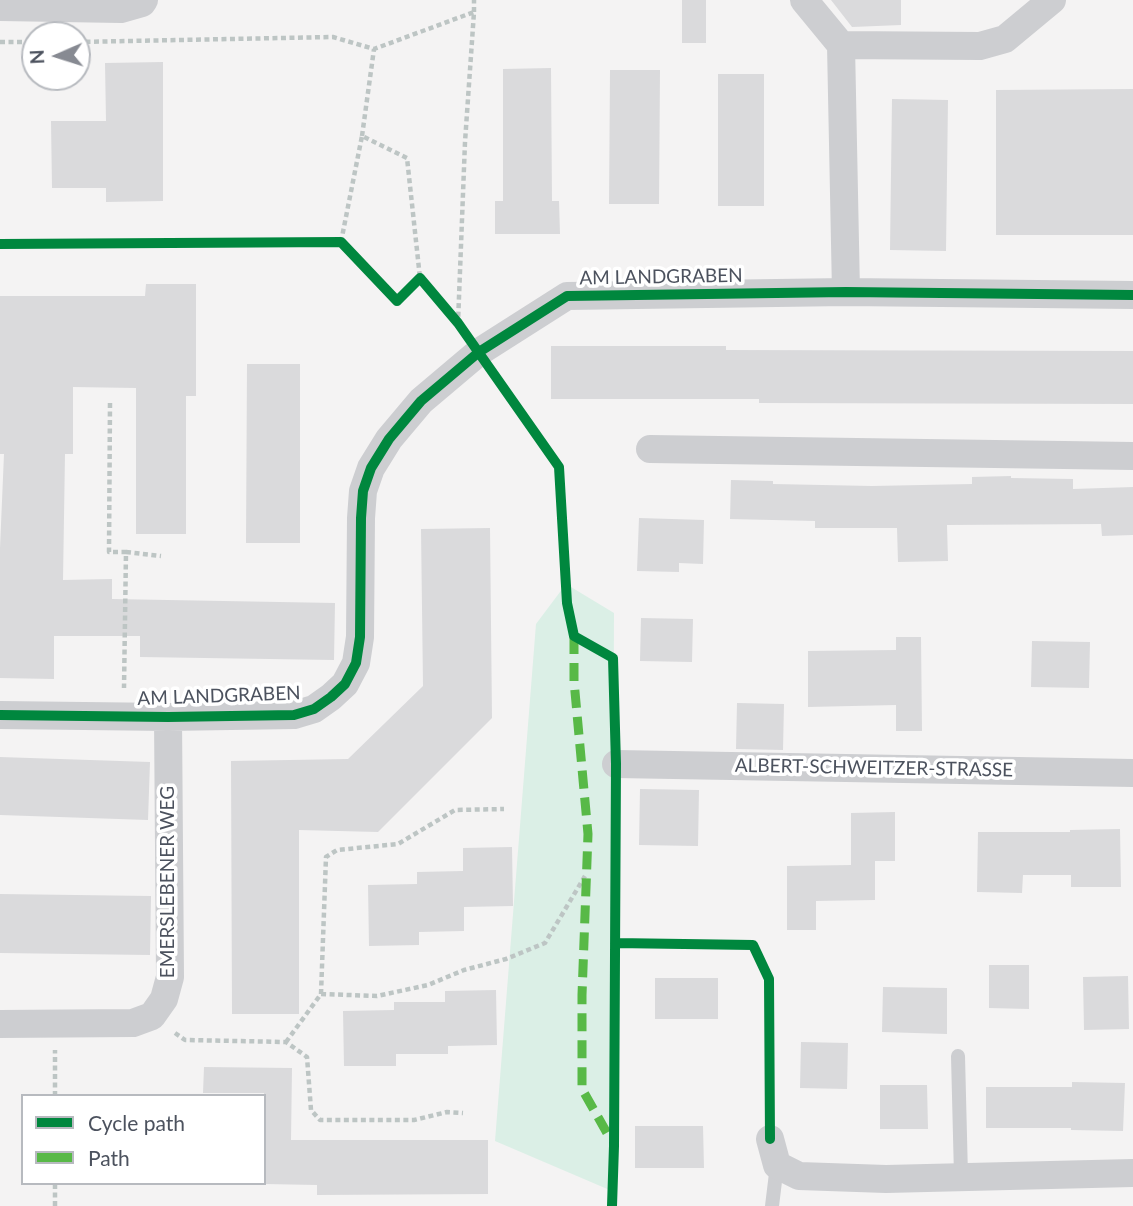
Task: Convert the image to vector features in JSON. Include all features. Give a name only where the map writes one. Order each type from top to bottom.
[{"type":"street","points":[[0,7],[121,9],[145,0]]},
{"type":"street","points":[[804,0],[841,45],[846,292]]},
{"type":"street","points":[[841,45],[980,46],[1005,39],[1052,0]]},
{"type":"street","name":"AM LANDGRABEN","points":[[0,715],[295,715],[314,709],[331,697],[345,684],[356,663],[360,637],[363,491],[371,468],[390,439],[421,401],[479,352],[568,296],[846,292],[1133,295]]},
{"type":"street","points":[[650,449],[1133,456]]},
{"type":"street","name":"EMERSLEBENER WEG","points":[[152,1016],[164,999],[170,977],[168,717]]},
{"type":"street","name":"ALBERT-SCHWEITZER-STRASSE","points":[[616,764],[1133,773]]},
{"type":"street","points":[[0,1024],[133,1023],[152,1016]]},
{"type":"street","points":[[774,1152],[799,1176],[886,1179],[1133,1173]]},
{"type":"lane","points":[[958,1056],[961,1177]]},
{"type":"lane","points":[[772,1206],[774,1152]]},
{"type":"path","points":[[458,323],[474,0]]},
{"type":"path","points":[[91,42],[333,37],[374,49],[474,12]]},
{"type":"path","points":[[0,42],[21,42]]},
{"type":"path","points":[[341,242],[362,136],[374,49]]},
{"type":"path","points":[[362,136],[407,158],[420,278]]},
{"type":"path","points":[[110,403],[109,552],[161,556]]},
{"type":"path","points":[[124,716],[126,552]]},
{"type":"path","points":[[286,1042],[321,995],[326,857],[337,850],[398,844],[455,810],[505,809]]},
{"type":"path","points":[[321,995],[377,996],[416,988],[464,970],[506,959],[545,943],[585,876]]},
{"type":"path","points":[[152,1016],[185,1040],[286,1042],[307,1057],[311,1110],[320,1120],[414,1120],[447,1112],[463,1113]]},
{"type":"path","points":[[55,1025],[55,1094]]},
{"type":"path","points":[[55,1185],[55,1206]]},
{"type":"green space","points":[[566,584],[614,613],[612,1191],[495,1141],[536,624]]},
{"type":"building","points":[[682,0],[706,0],[706,43],[682,43]]},
{"type":"building","points":[[831,0],[901,0],[901,25],[852,27]]},
{"type":"building","points":[[163,62],[163,201],[106,202],[106,188],[52,188],[51,121],[106,121],[105,63]]},
{"type":"building","points":[[551,68],[552,201],[559,201],[560,234],[495,234],[495,201],[503,201],[503,69]]},
{"type":"building","points":[[610,70],[660,70],[659,204],[609,204]]},
{"type":"building","points":[[718,74],[764,74],[764,206],[718,206]]},
{"type":"building","points":[[1133,89],[1133,235],[996,235],[996,90]]},
{"type":"building","points":[[892,99],[948,100],[946,251],[890,250]]},
{"type":"building","points":[[146,284],[196,284],[196,396],[186,396],[186,534],[136,534],[136,388],[73,387],[73,454],[65,454],[63,580],[112,579],[112,599],[335,603],[334,660],[140,657],[140,636],[54,636],[54,679],[0,678],[0,548],[4,454],[0,454],[0,296],[145,296]]},
{"type":"building","points":[[551,346],[726,346],[726,350],[1133,351],[1133,404],[759,403],[759,399],[551,399]]},
{"type":"building","points":[[247,364],[300,364],[300,543],[246,543]]},
{"type":"building","points":[[972,477],[1073,479],[1073,489],[1133,487],[1133,535],[1102,536],[1101,524],[947,525],[948,561],[898,562],[897,528],[815,528],[815,521],[730,519],[731,480],[773,481],[773,484],[872,486],[972,484]]},
{"type":"building","points":[[639,518],[704,520],[703,564],[679,563],[679,572],[637,571]]},
{"type":"building","points":[[490,528],[492,718],[378,832],[299,830],[299,1014],[232,1014],[231,761],[348,759],[423,686],[421,529]]},
{"type":"building","points":[[641,618],[693,619],[692,662],[640,661]]},
{"type":"building","points":[[896,637],[921,637],[922,731],[896,731],[896,705],[808,707],[808,651],[896,650]]},
{"type":"building","points":[[1032,641],[1090,642],[1089,688],[1031,687]]},
{"type":"building","points":[[737,703],[784,704],[783,750],[736,749]]},
{"type":"building","points":[[0,757],[150,762],[148,820],[0,815]]},
{"type":"building","points":[[640,789],[699,790],[698,846],[639,845]]},
{"type":"building","points":[[895,812],[895,861],[875,861],[875,900],[816,901],[816,930],[787,930],[787,866],[851,865],[851,813]]},
{"type":"building","points":[[1120,829],[1121,887],[1071,887],[1071,875],[1023,875],[1022,893],[977,892],[978,832]]},
{"type":"building","points":[[512,847],[513,906],[464,907],[464,931],[419,932],[419,945],[369,946],[368,885],[417,884],[417,872],[463,871],[463,848]]},
{"type":"building","points":[[0,894],[151,896],[150,955],[0,953]]},
{"type":"building","points":[[989,965],[1029,965],[1029,1009],[989,1008]]},
{"type":"building","points":[[1128,976],[1129,1029],[1084,1030],[1083,977]]},
{"type":"building","points":[[655,978],[718,978],[718,1019],[655,1019]]},
{"type":"building","points":[[883,987],[947,988],[947,1034],[882,1032]]},
{"type":"building","points":[[496,990],[497,1045],[448,1046],[448,1054],[396,1054],[396,1066],[344,1066],[343,1011],[394,1010],[394,1002],[445,1002],[445,991]]},
{"type":"building","points":[[801,1042],[848,1043],[847,1089],[800,1088]]},
{"type":"building","points":[[204,1067],[292,1068],[291,1140],[488,1140],[488,1194],[317,1195],[317,1185],[266,1184],[266,1094],[203,1093]]},
{"type":"building","points":[[1072,1082],[1125,1083],[1123,1131],[986,1128],[986,1087],[1072,1087]]},
{"type":"building","points":[[880,1085],[927,1085],[928,1129],[880,1129]]},
{"type":"building","points":[[635,1126],[703,1126],[704,1168],[635,1168]]},
{"type":"marked path","points":[[574,636],[574,681],[588,834],[582,995],[582,1089],[611,1140]]},
{"type":"cycle path","points":[[0,244],[341,242],[397,301],[420,278],[458,323],[559,467],[567,603],[574,636],[613,658],[616,764],[612,1206]]},
{"type":"cycle path","points":[[0,715],[294,715],[314,709],[331,697],[345,684],[356,663],[360,637],[363,491],[371,468],[389,439],[421,401],[479,352],[567,296],[846,292],[1133,295]]},
{"type":"cycle path","points":[[615,943],[753,945],[769,979],[770,1139]]}]
